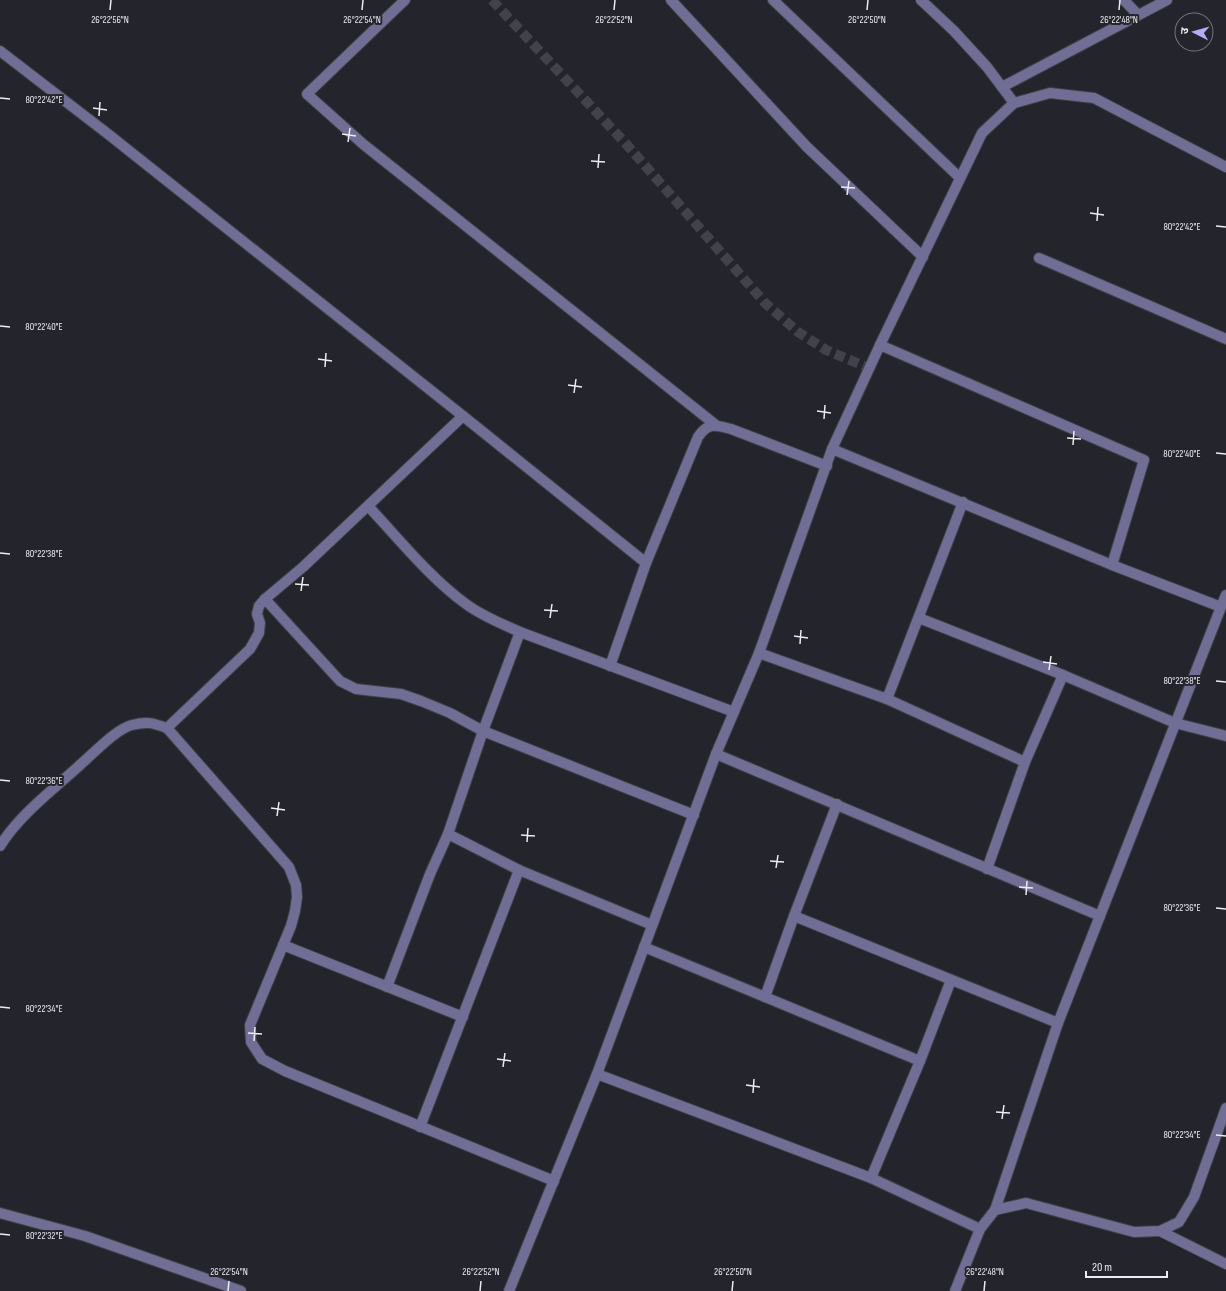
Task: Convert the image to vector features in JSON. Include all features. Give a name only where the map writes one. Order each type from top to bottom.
[{"type":"street","points":[[405,0],[307,94],[363,144],[717,426]]},
{"type":"street","points":[[671,0],[807,147],[922,257]]},
{"type":"street","points":[[773,0],[960,178]]},
{"type":"street","points":[[921,0],[973,51],[1014,103]]},
{"type":"street","points":[[1124,0],[1138,15]]},
{"type":"street","points":[[1002,87],[1167,0]]},
{"type":"street","points":[[0,51],[108,134],[646,563]]},
{"type":"street","points":[[509,1291],[596,1074],[716,754],[759,653],[832,449],[880,345],[982,133],[1014,103],[1050,93],[1094,98],[1226,167]]},
{"type":"street","points":[[1039,258],[1226,339]]},
{"type":"street","points":[[880,345],[1144,460],[1112,565]]},
{"type":"street","points":[[167,728],[250,649],[259,633],[260,623],[257,614],[265,599],[303,567],[463,416]]},
{"type":"street","points":[[610,666],[646,563],[698,437],[703,429],[709,426],[717,426],[731,429],[827,466]]},
{"type":"street","points":[[832,449],[1112,565],[1221,607]]},
{"type":"street","points":[[887,699],[963,502]]},
{"type":"street","points":[[368,506],[442,585],[490,619],[520,632],[734,712]]},
{"type":"street","points":[[955,1291],[980,1229],[995,1210],[1058,1023],[1226,595]]},
{"type":"street","points":[[265,599],[340,681],[356,689],[401,694],[421,701],[450,713],[483,731],[694,815]]},
{"type":"street","points":[[919,618],[1063,675],[1175,722],[1226,736]]},
{"type":"street","points":[[387,987],[430,874],[448,834],[483,731],[520,632]]},
{"type":"street","points":[[759,653],[887,699],[1025,762]]},
{"type":"street","points":[[987,869],[1025,762],[1063,675]]},
{"type":"street","points":[[0,846],[5,838],[28,813],[111,737],[130,725],[149,722],[167,728],[289,867],[296,885],[297,897],[291,926],[250,1025],[251,1042],[262,1059],[284,1071],[554,1181]]},
{"type":"street","points":[[716,754],[1100,916]]},
{"type":"street","points":[[765,998],[794,916],[837,804]]},
{"type":"street","points":[[448,834],[519,870],[652,926]]},
{"type":"street","points":[[420,1127],[519,870]]},
{"type":"street","points":[[794,916],[1058,1023]]},
{"type":"street","points":[[283,945],[463,1017]]},
{"type":"street","points":[[644,947],[920,1061]]},
{"type":"street","points":[[871,1178],[920,1061],[951,980]]},
{"type":"street","points":[[596,1074],[871,1178],[980,1229]]},
{"type":"street","points":[[995,1210],[1026,1203],[1134,1232],[1160,1231],[1179,1222],[1194,1197],[1226,1108]]},
{"type":"street","points":[[0,1214],[85,1236],[241,1291]]},
{"type":"street","points":[[1160,1231],[1223,1260]]},
{"type":"tunnel","points":[[492,0],[628,146],[765,303],[798,332],[826,350],[869,368]]}]
